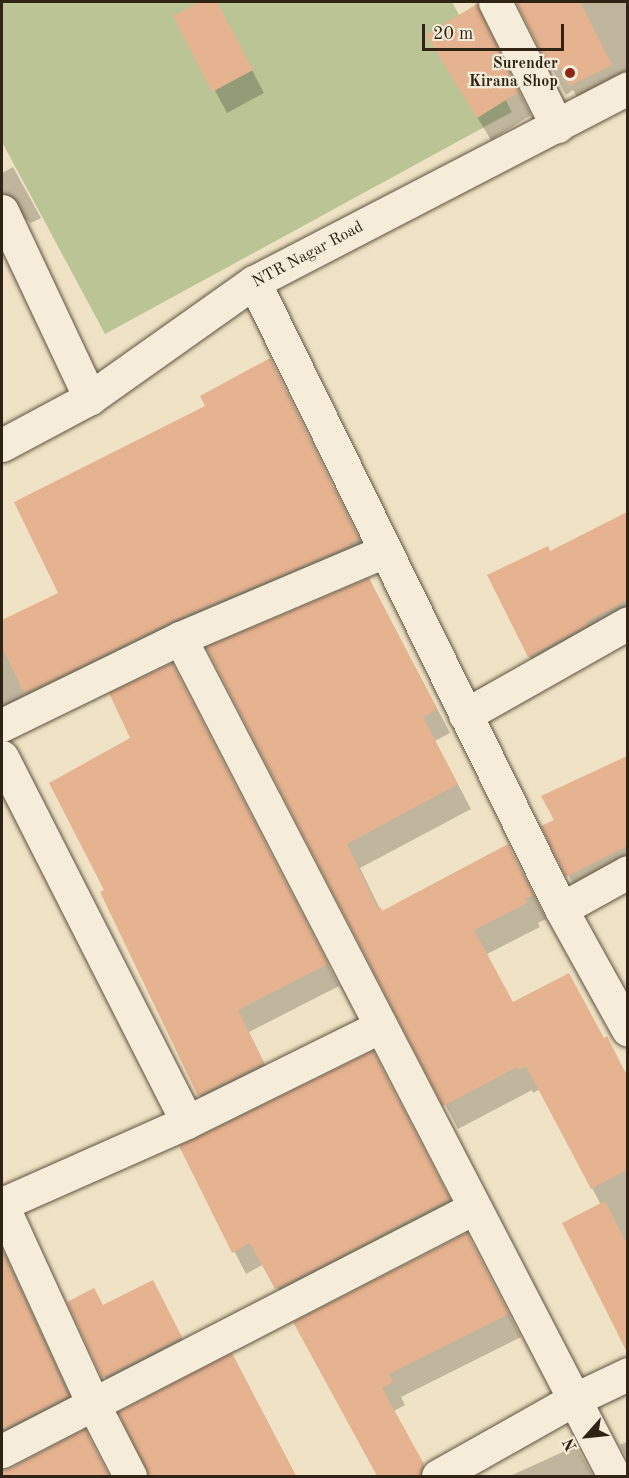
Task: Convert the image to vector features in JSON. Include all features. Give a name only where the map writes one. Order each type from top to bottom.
[{"type":"street","points":[[495,2],[557,126]]},
{"type":"street","name":"NTR Nagar Road","points":[[2,445],[90,398],[255,282],[627,88]]},
{"type":"street","points":[[2,211],[90,398]]},
{"type":"street","points":[[255,282],[561,909],[627,1030]]},
{"type":"street","points":[[2,725],[180,638],[385,551]]},
{"type":"street","points":[[465,715],[627,623]]},
{"type":"street","points":[[180,638],[614,1476]]},
{"type":"street","points":[[2,757],[188,1122]]},
{"type":"street","points":[[561,909],[627,872]]},
{"type":"street","points":[[130,1476],[92,1402],[2,1204],[188,1122],[381,1026]]},
{"type":"street","points":[[2,1451],[92,1402],[474,1208]]},
{"type":"street","points":[[438,1476],[573,1400],[627,1374]]},
{"type":"green space","points":[[2,2],[452,2],[512,112],[105,334],[2,142]]},
{"type":"building","points":[[199,2],[217,2],[253,70],[212,92],[173,16]]},
{"type":"building","points":[[516,2],[580,2],[612,65],[569,86],[560,67],[551,72]]},
{"type":"building","points":[[477,4],[519,92],[477,118],[426,35]]},
{"type":"building","points":[[270,358],[359,539],[350,543],[351,545],[172,621],[24,693],[2,647],[2,620],[58,593],[14,502],[205,406],[200,396]]},
{"type":"building","points":[[627,512],[627,600],[528,657],[487,575],[548,546],[550,551]]},
{"type":"building","points":[[369,578],[437,709],[423,717],[458,784],[347,844],[378,909],[381,907],[382,911],[508,844],[533,895],[525,899],[527,903],[474,930],[513,1002],[569,973],[604,1038],[607,1036],[627,1076],[627,1170],[591,1189],[526,1066],[518,1070],[517,1067],[443,1106],[206,647]]},
{"type":"building","points":[[172,663],[328,964],[238,1010],[264,1063],[198,1096],[100,892],[104,890],[49,783],[130,738],[109,693]]},
{"type":"building","points":[[627,756],[627,846],[566,877],[541,826],[554,820],[541,796]]},
{"type":"building","points":[[373,1051],[450,1199],[275,1289],[250,1243],[232,1253],[179,1146]]},
{"type":"building","points":[[605,1201],[627,1244],[627,1352],[562,1223]]},
{"type":"building","points":[[467,1233],[509,1314],[389,1374],[393,1382],[382,1388],[424,1464],[419,1476],[377,1476],[293,1322]]},
{"type":"building","points":[[2,1249],[68,1396],[2,1430]]},
{"type":"building","points":[[153,1280],[182,1337],[102,1378],[67,1302],[94,1288],[103,1305]]},
{"type":"building","points":[[232,1353],[296,1476],[149,1476],[118,1412]]},
{"type":"building","points":[[85,1429],[109,1476],[2,1476],[2,1470],[11,1468]]},
{"type":"place","name":"Surender Kirana Shop","points":[[570,73]]}]
